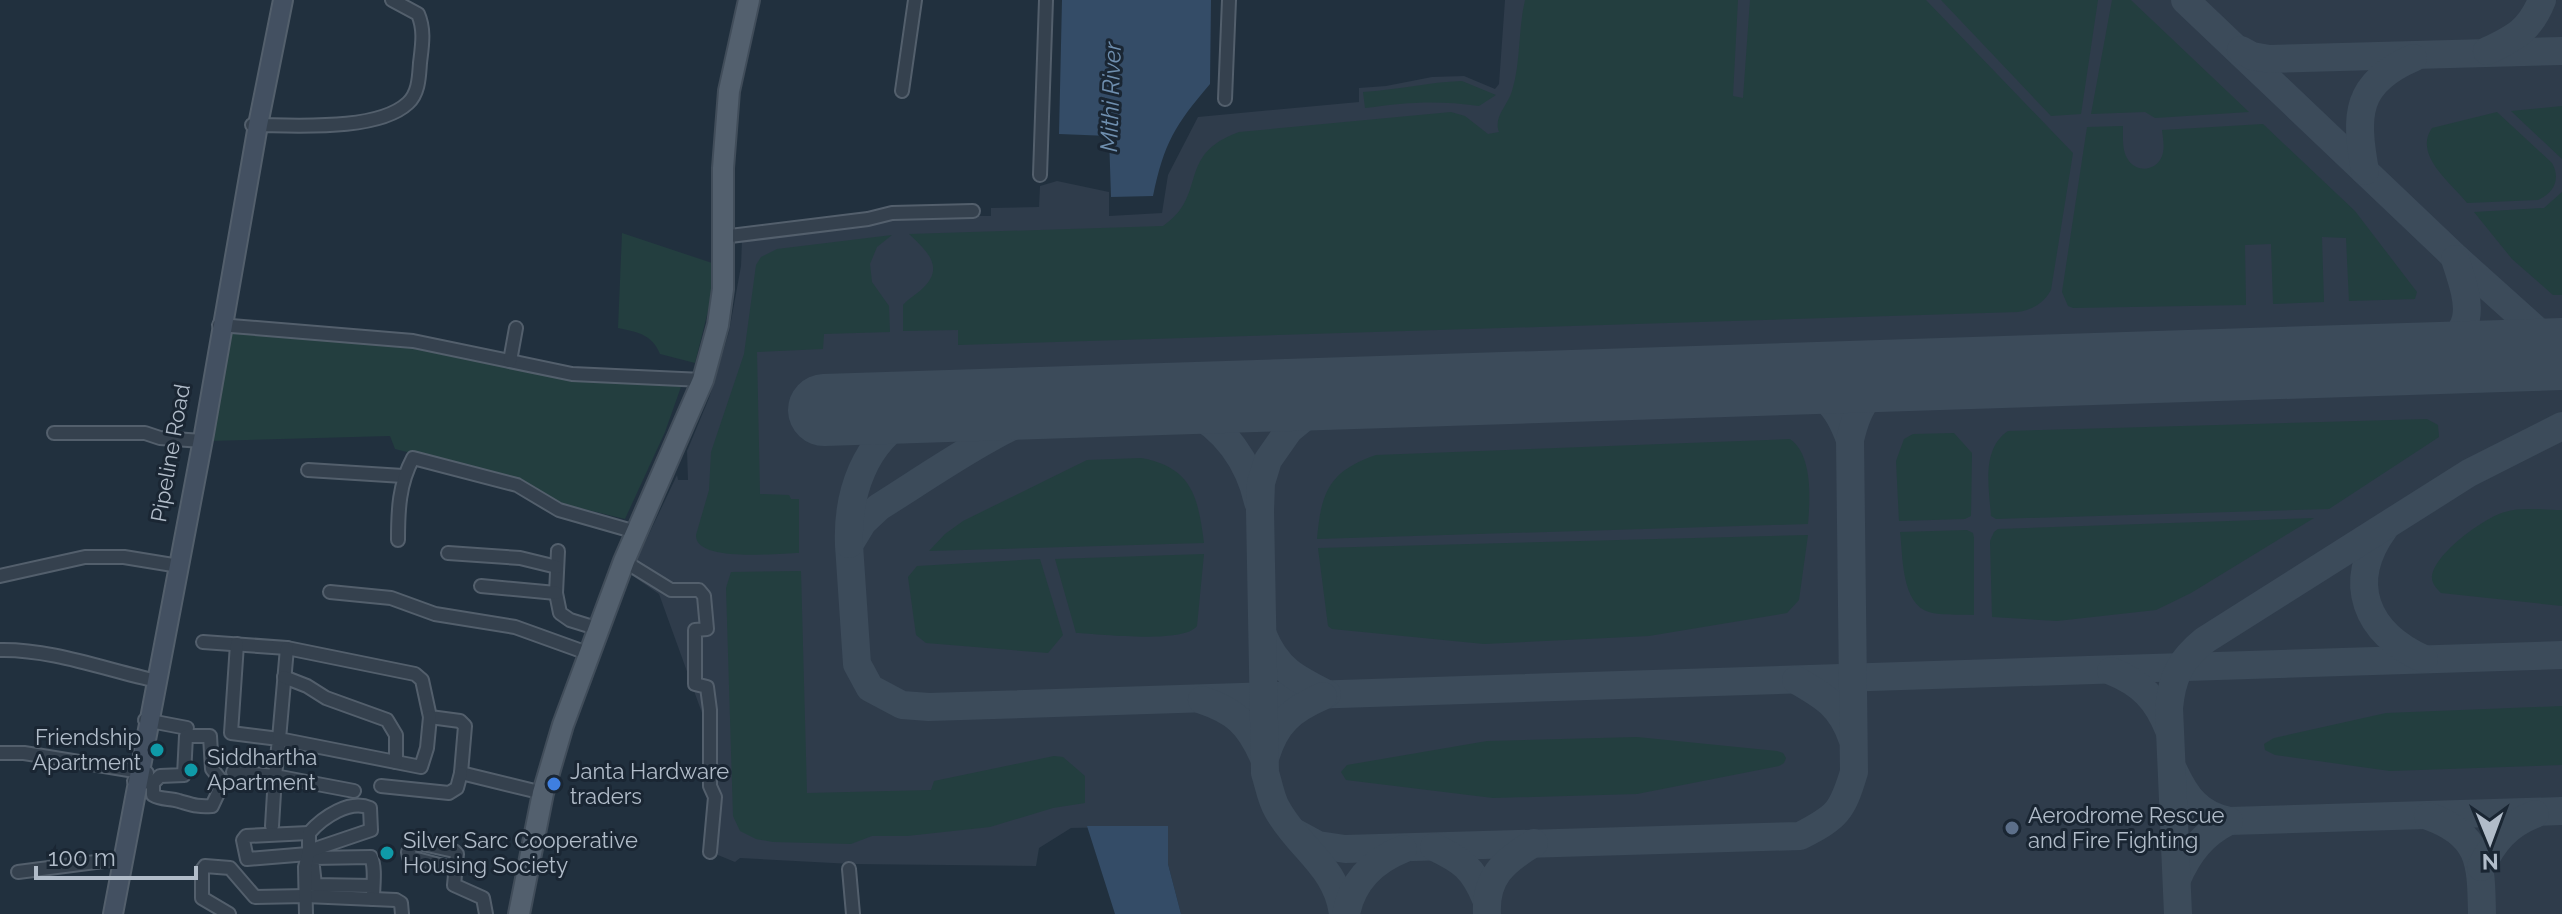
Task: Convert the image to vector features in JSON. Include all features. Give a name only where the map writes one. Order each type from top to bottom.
[{"type":"main road","points":[[519,914],[543,793],[563,725],[624,561],[703,380],[718,325],[723,289],[723,168],[729,91],[749,0]]},
{"type":"street","name":"Pipeline Road","points":[[106,914],[140,778],[147,720],[221,325],[276,0]]},
{"type":"street","points":[[283,0],[255,125],[363,121],[392,114],[410,102],[419,84],[423,26],[418,14],[392,0]]},
{"type":"street","points":[[902,91],[915,0]]},
{"type":"street","points":[[1040,175],[1046,0]]},
{"type":"street","points":[[1225,99],[1229,0]]},
{"type":"street","points":[[722,237],[868,219],[892,213],[973,211]]},
{"type":"street","points":[[221,325],[413,341],[572,374],[703,380]]},
{"type":"street","points":[[510,361],[516,328]]},
{"type":"street","points":[[54,433],[145,433],[160,438],[199,441]]},
{"type":"street","points":[[398,540],[398,505],[403,476],[413,458],[517,485],[559,510],[636,532]]},
{"type":"street","points":[[308,470],[403,476]]},
{"type":"street","points":[[558,551],[556,593],[562,616],[599,629]]},
{"type":"street","points":[[448,553],[520,558],[557,567]]},
{"type":"street","points":[[0,576],[85,557],[124,557],[176,566]]},
{"type":"street","points":[[624,561],[671,590],[699,590],[704,596],[707,629],[695,630],[695,684],[707,687],[710,710],[710,786],[715,797],[710,852]]},
{"type":"street","points":[[481,586],[556,593]]},
{"type":"street","points":[[330,592],[391,598],[435,614],[515,627],[590,654]]},
{"type":"street","points":[[203,642],[237,644],[287,648],[415,674],[422,680],[430,717],[427,748],[421,767],[279,739],[231,733],[237,644]]},
{"type":"street","points":[[272,826],[287,648]]},
{"type":"street","points":[[0,650],[50,656],[154,680]]},
{"type":"street","points":[[284,677],[326,698],[387,720],[396,735],[396,762]]},
{"type":"street","points":[[381,786],[449,793],[457,788],[465,726],[460,721],[430,717]]},
{"type":"street","points":[[147,720],[187,728]]},
{"type":"street","points":[[0,753],[24,753],[140,778],[184,775],[187,736],[210,736],[212,769],[220,779],[220,789],[212,806],[189,806],[157,798],[140,778]]},
{"type":"street","points":[[140,778],[163,770]]},
{"type":"street","points":[[233,772],[275,776],[354,791]]},
{"type":"street","points":[[461,773],[543,793]]},
{"type":"street","points":[[345,808],[370,808],[371,830],[309,853],[247,859],[243,840],[246,836],[309,833],[320,822],[345,808]]},
{"type":"street","points":[[306,914],[309,833]]},
{"type":"street","points":[[373,892],[371,857],[314,857],[309,872],[315,885],[373,892],[401,903],[402,914]]},
{"type":"street","points":[[18,872],[122,859],[113,914]]},
{"type":"street","points":[[229,914],[202,898],[202,870],[205,866],[230,868],[255,897],[373,892]]},
{"type":"street","points":[[455,869],[454,885],[483,898],[486,914]]},
{"type":"street","points":[[849,869],[853,914]]},
{"type":"shaded area","points":[[1505,0],[2562,0],[2562,914],[1181,914],[1168,864],[1168,826],[1071,828],[1039,848],[1036,866],[852,864],[740,858],[735,862],[713,853],[722,798],[712,784],[715,749],[659,594],[630,574],[677,475],[678,480],[688,480],[687,451],[709,398],[729,332],[741,266],[742,240],[889,215],[991,216],[991,208],[1039,207],[1040,186],[1057,181],[1109,192],[1109,216],[1162,213],[1168,175],[1198,117],[1359,102],[1359,88],[1432,77],[1464,76],[1495,89],[1499,84]]},
{"type":"green space","points":[[1525,0],[1738,0],[1733,96],[1743,98],[1750,0],[1926,0],[2073,153],[2051,290],[2037,305],[2018,312],[958,345],[958,330],[903,331],[903,305],[923,288],[933,273],[927,253],[909,234],[1163,226],[1177,214],[1185,201],[1207,152],[1219,141],[1239,132],[1451,112],[1465,116],[1488,134],[1499,132],[1499,116],[1515,80]]},
{"type":"green space","points":[[1941,0],[2098,0],[2081,114],[2051,116]]},
{"type":"green space","points":[[2112,0],[2131,0],[2249,112],[2155,118],[2145,112],[2091,114]]},
{"type":"green space","points":[[1462,81],[1496,95],[1479,106],[1422,102],[1365,108],[1363,92]]},
{"type":"green space","points":[[2562,106],[2562,159],[2511,111]]},
{"type":"green space","points":[[2497,112],[2555,169],[2554,185],[2548,194],[2538,200],[2467,203],[2431,158],[2427,138],[2432,128]]},
{"type":"green space","points":[[2263,124],[2355,211],[2417,292],[2415,299],[2349,301],[2346,238],[2322,237],[2324,302],[2273,304],[2271,244],[2245,245],[2246,305],[2068,306],[2062,292],[2087,127],[2123,126],[2127,158],[2135,166],[2145,169],[2155,165],[2162,156],[2162,130]]},
{"type":"green space","points":[[2562,192],[2562,295],[2553,295],[2512,259],[2474,212],[2544,208]]},
{"type":"green space","points":[[622,233],[715,264],[712,295],[695,363],[660,354],[648,338],[618,328]]},
{"type":"green space","points":[[892,235],[877,247],[870,264],[872,282],[889,306],[890,332],[824,334],[823,349],[757,352],[760,494],[789,495],[791,499],[799,499],[799,553],[723,553],[699,544],[696,535],[709,490],[711,452],[744,354],[756,265],[761,257],[777,249]]},
{"type":"green space","points":[[230,332],[409,348],[577,381],[682,384],[665,432],[625,519],[567,505],[513,479],[395,449],[390,436],[209,441]]},
{"type":"green space","points":[[2427,419],[2438,425],[2439,437],[2329,509],[1996,519],[1991,516],[1988,482],[1990,458],[1999,439],[2008,431]]},
{"type":"green space","points":[[1954,433],[1972,453],[1971,516],[1965,519],[1899,521],[1896,461],[1904,439],[1913,434]]},
{"type":"green space","points":[[1790,439],[1803,456],[1806,467],[1808,524],[1317,539],[1321,508],[1330,485],[1348,468],[1376,455]]},
{"type":"green space","points":[[1141,458],[1158,462],[1182,477],[1195,498],[1204,543],[929,551],[963,521],[1087,460]]},
{"type":"green space","points":[[2511,510],[2562,510],[2562,606],[2441,593],[2434,584],[2434,569],[2441,559],[2461,538],[2485,521]]},
{"type":"green space","points":[[2314,518],[2191,593],[2156,610],[2057,621],[1992,617],[1990,541],[1998,529]]},
{"type":"green space","points":[[1967,530],[1973,533],[1974,538],[1974,615],[1929,612],[1920,607],[1908,589],[1900,532]]},
{"type":"green space","points":[[1808,535],[1799,600],[1787,613],[1649,636],[1484,644],[1332,629],[1328,626],[1318,548]]},
{"type":"green space","points":[[1204,554],[1197,626],[1189,632],[1159,636],[1076,633],[1055,559]]},
{"type":"green space","points":[[1040,559],[1063,635],[1048,653],[926,643],[916,635],[908,577],[917,566]]},
{"type":"green space","points":[[801,571],[807,793],[931,790],[934,781],[1054,756],[1063,757],[1085,776],[1085,803],[1053,808],[990,827],[907,836],[872,836],[851,844],[773,842],[756,839],[740,831],[733,816],[726,588],[731,572]]},
{"type":"green space","points":[[2562,706],[2562,765],[2390,771],[2275,755],[2265,750],[2264,744],[2274,738],[2386,713]]},
{"type":"green space","points":[[1637,737],[1777,751],[1786,758],[1779,766],[1637,794],[1493,798],[1346,780],[1341,772],[1347,765],[1487,741]]},
{"type":"water","name":"Mithi River","points":[[1062,0],[1211,0],[1210,84],[1172,136],[1153,196],[1111,197],[1109,136],[1059,134]]},
{"type":"water","points":[[1087,826],[1168,826],[1168,864],[1181,914],[1115,914]]},
{"type":"taxiway","points":[[2185,0],[2454,256],[2562,353]]},
{"type":"taxiway","points":[[2487,51],[2506,42],[2527,26],[2542,0]]},
{"type":"taxiway","points":[[2241,50],[2269,59],[2562,51]]},
{"type":"taxiway","points":[[2365,171],[2360,133],[2364,103],[2380,78],[2413,58]]},
{"type":"taxiway","points":[[2423,358],[2454,339],[2466,318],[2465,292],[2455,259]]},
{"type":"taxiway","points":[[1294,832],[1318,845],[1345,849],[1800,836],[1822,824],[1841,805],[1854,772],[1850,440],[1858,415],[1868,398],[1884,385],[1908,375]]},
{"type":"taxiway","points":[[1785,379],[1826,400],[1839,416],[1850,440]]},
{"type":"taxiway","points":[[1343,914],[1339,897],[1325,870],[1277,809],[1265,773],[1261,483],[1268,460],[1289,430],[1317,407],[1362,392]]},
{"type":"taxiway","points":[[1150,399],[1187,409],[1224,436],[1242,460],[1258,502]]},
{"type":"taxiway","points":[[1072,402],[1021,422],[972,448],[879,507],[863,522],[849,545],[857,664],[870,688],[902,705],[929,707],[2562,655]]},
{"type":"taxiway","points":[[849,544],[855,489],[870,455],[895,427],[914,415],[940,406]]},
{"type":"taxiway","points":[[2178,914],[2169,708],[2172,687],[2183,662],[2205,640],[2469,473],[2562,426]]},
{"type":"taxiway","points":[[2384,529],[2372,549],[2366,568],[2364,587],[2368,604],[2376,621],[2388,635],[2424,659]]},
{"type":"taxiway","points":[[1263,635],[1274,656],[1288,671],[1327,694]]},
{"type":"taxiway","points":[[2111,671],[2147,693],[2169,730]]},
{"type":"taxiway","points":[[1796,680],[1837,710],[1852,738]]},
{"type":"taxiway","points":[[1266,755],[1286,719],[1323,696]]},
{"type":"taxiway","points":[[1202,700],[1240,720],[1263,756]]},
{"type":"taxiway","points":[[2174,771],[2195,804],[2209,814],[2229,821],[2562,811]]},
{"type":"taxiway","points":[[2481,867],[2502,835],[2535,814]]},
{"type":"taxiway","points":[[2428,816],[2459,832],[2469,842],[2479,866],[2482,914]]},
{"type":"taxiway","points":[[2177,879],[2198,845],[2229,821]]},
{"type":"taxiway","points":[[1487,914],[1489,890],[1498,871],[1534,843]]},
{"type":"taxiway","points":[[1434,847],[1466,867],[1486,899]]},
{"type":"taxiway","points":[[1346,914],[1353,892],[1373,866],[1403,849]]},
{"type":"runway","points":[[824,410],[2562,354]]},
{"type":"place","name":"Friendship Apartment","points":[[157,750]]},
{"type":"place","name":"Siddhartha Apartment","points":[[191,770]]},
{"type":"place","name":"Janta Hardware traders","points":[[554,784]]},
{"type":"place","name":"Aerodrome Rescue and Fire Fighting","points":[[2012,828]]},
{"type":"place","name":"Silver Sarc Cooperative Housing Society","points":[[387,853]]}]
